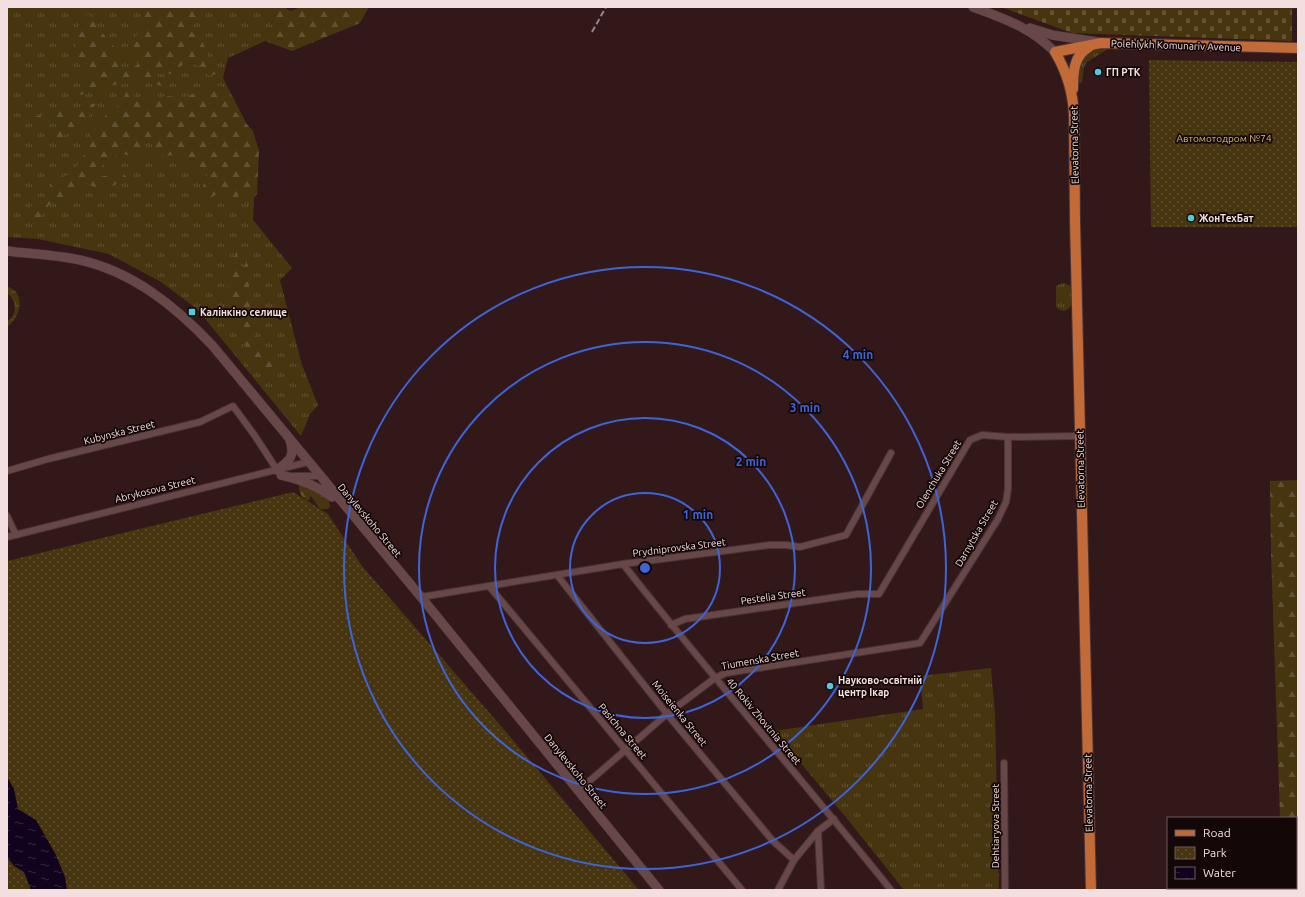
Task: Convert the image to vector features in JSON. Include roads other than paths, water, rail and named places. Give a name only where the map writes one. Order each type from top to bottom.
[{"type":"main road","name":"Polehlykh Komunariv Avenue","points":[[1055,52],[1101,43],[1298,48]]},
{"type":"main road","points":[[1073,98],[1073,82],[1077,58],[1086,48],[1101,43]]},
{"type":"main road","name":"Elevatorna Street","points":[[1055,52],[1065,71],[1073,98],[1079,436],[1091,890]]},
{"type":"street","points":[[973,7],[1052,35],[1101,43]]},
{"type":"street","points":[[1018,24],[1044,41],[1055,52]]},
{"type":"street","name":"Danylevskoho Street","points":[[7,251],[80,260],[107,268],[133,280],[164,301],[212,345],[659,890]]},
{"type":"street","name":"Kubynska Street","points":[[7,471],[48,459],[200,422],[233,406],[279,473]]},
{"type":"street","name":"Olenchuka Street","points":[[879,594],[970,440],[982,435],[1008,437],[1079,436]]},
{"type":"street","points":[[279,473],[291,459],[292,447],[288,437]]},
{"type":"street","name":"Darnytska Street","points":[[929,628],[998,519],[1006,502],[1008,489],[1008,437]]},
{"type":"street","name":"Prydniprovska Street","points":[[420,597],[623,564],[770,545],[800,547],[846,535],[891,453]]},
{"type":"street","points":[[279,473],[308,462]]},
{"type":"street","points":[[279,473],[320,476]]},
{"type":"street","points":[[279,473],[321,488],[342,504]]},
{"type":"street","name":"Abrykosova Street","points":[[7,537],[254,476],[279,473]]},
{"type":"street","points":[[7,516],[16,535]]},
{"type":"street","name":"40 Rokiv Zhovtnia Street","points":[[623,564],[671,625],[834,819],[891,890]]},
{"type":"street","name":"Moiseienka Street","points":[[557,575],[667,714],[773,841],[794,860]]},
{"type":"street","name":"Pasichna Street","points":[[488,586],[742,890]]},
{"type":"street","name":"Pestelia Street","points":[[671,625],[685,619],[858,594],[879,594]]},
{"type":"street","name":"Tiumenska Street","points":[[578,791],[667,714],[715,678],[726,673],[920,643],[929,628]]},
{"type":"street","name":"Dehtiaryova Street","points":[[1004,763],[1005,890]]},
{"type":"street","points":[[778,890],[794,860],[818,831],[834,819]]},
{"type":"street","points":[[818,831],[821,890]]},
{"type":"water","points":[[7,777],[14,789],[18,809],[36,820],[56,855],[65,877],[67,890],[31,890],[24,872],[14,866],[7,857]]},
{"type":"railway","points":[[592,32],[606,7]]},
{"type":"place","name":"ГП РТК","points":[[1098,72]]},
{"type":"place","name":"ЖонТехБат","points":[[1191,218]]},
{"type":"place","name":"Калінкіно селище","points":[[192,312]]},
{"type":"place","name":"Науково-освітній центр Ікар","points":[[830,686]]},
{"type":"park label","name":"Автомотодром №74","points":[[1224,138]]}]
